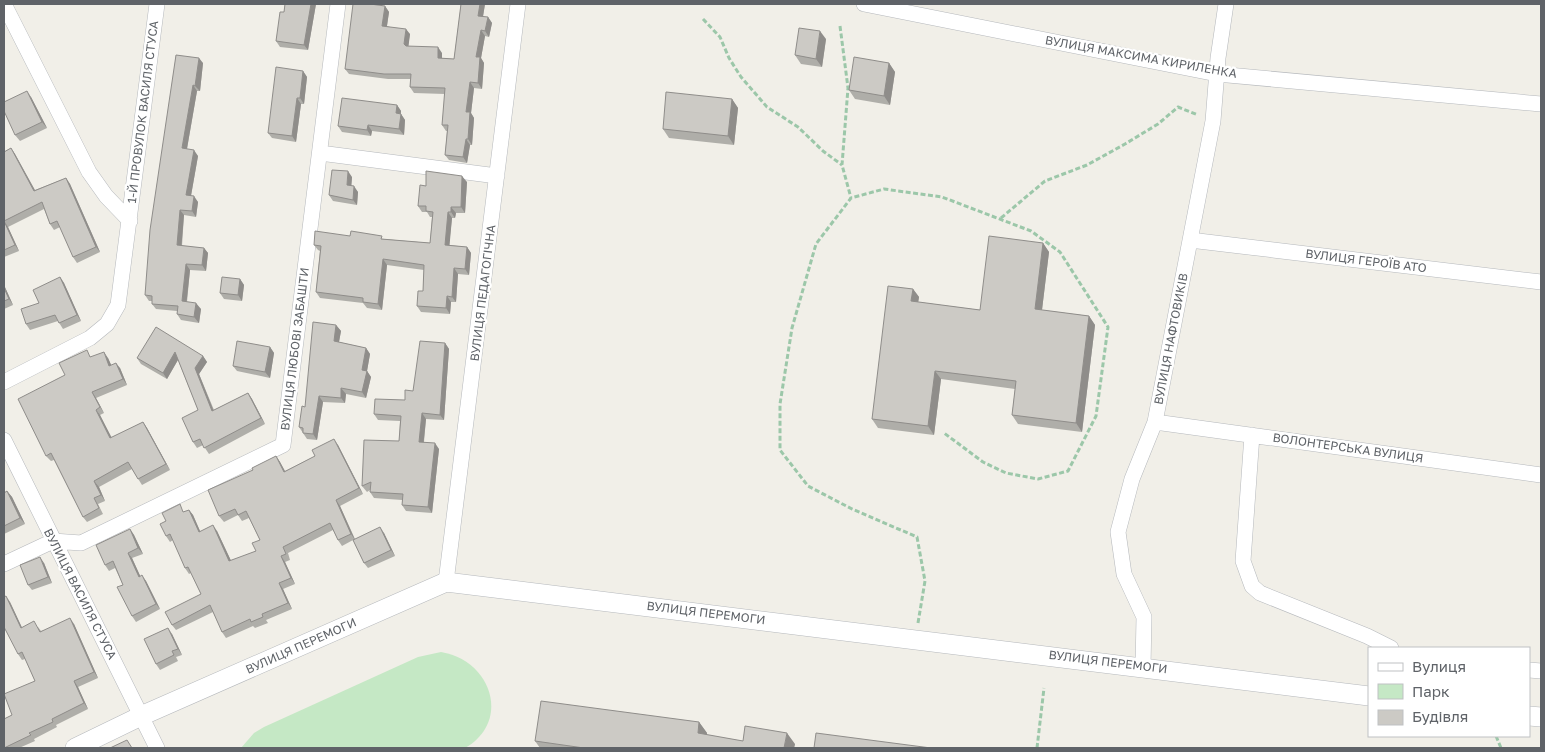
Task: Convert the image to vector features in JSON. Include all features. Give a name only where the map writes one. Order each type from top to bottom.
[{"type":"street","name":"1-Й ПРОВУЛОК ВАСИЛЯ СТУСА","points":[[4,4],[89,172],[106,196],[130,221]]},
{"type":"street","name":"1-Й ПРОВУЛОК ВАСИЛЯ СТУСА","points":[[4,382],[90,338],[107,324],[118,306],[157,4]]},
{"type":"street","name":"ВУЛИЦЯ ЛЮБОВІ ЗАБАШТИ","points":[[53,541],[81,543],[283,444],[338,4]]},
{"type":"street","name":"ВУЛИЦЯ ПЕДАГОГІЧНА","points":[[446,582],[518,4]]},
{"type":"street","name":"ВУЛИЦЯ МАКСИМА КИРИЛЕНКА","points":[[864,4],[1217,74],[1541,104]]},
{"type":"street","name":"ВУЛИЦЯ НАФТОВИКІВ","points":[[1143,666],[1144,617],[1124,574],[1118,532],[1132,479],[1155,422],[1214,121],[1217,74],[1226,4]]},
{"type":"street","points":[[320,153],[497,176]]},
{"type":"street","name":"ВУЛИЦЯ ГЕРОЇВ АТО","points":[[1190,240],[1541,282]]},
{"type":"street","name":"ВОЛОНТЕРСЬКА ВУЛИЦЯ","points":[[1155,422],[1541,475]]},
{"type":"street","points":[[1252,435],[1243,561],[1252,586],[1260,593],[1389,647]]},
{"type":"street","name":"ВУЛИЦЯ ВАСИЛЯ СТУСА","points":[[4,440],[157,748]]},
{"type":"street","points":[[4,564],[53,541]]},
{"type":"street","name":"ВУЛИЦЯ ПЕРЕМОГИ","points":[[75,748],[141,716],[446,582],[1143,666],[1368,696]]},
{"type":"path","points":[[704,19],[720,37],[729,58],[741,77],[767,107],[798,127],[823,151],[842,165]]},
{"type":"path","points":[[840,26],[848,88],[842,165],[850,198]]},
{"type":"path","points":[[1001,218],[1045,181],[1087,165],[1126,144],[1158,124],[1178,107],[1214,121]]},
{"type":"path","points":[[916,638],[925,581],[917,537],[852,509],[808,486],[780,450],[780,404],[795,318],[816,244],[850,198],[884,189],[942,196],[1031,231],[1060,252],[1108,327],[1096,416],[1068,471],[1038,479],[1006,473],[983,462],[944,433]]},
{"type":"path","points":[[1037,748],[1044,688]]},
{"type":"green space","points":[[441,652],[458,657],[472,667],[483,679],[489,693],[491,708],[488,723],[480,736],[465,748],[241,748],[254,733],[264,727],[418,657]]},
{"type":"building","points":[[285,4],[311,4],[304,45],[276,41],[280,12],[284,12]]},
{"type":"building","points":[[353,4],[385,6],[382,26],[406,29],[404,44],[406,46],[438,47],[438,58],[454,59],[461,4],[480,4],[478,16],[488,17],[485,31],[481,30],[476,57],[480,57],[478,83],[470,82],[466,112],[470,112],[468,139],[466,139],[463,157],[445,155],[448,125],[442,125],[445,88],[410,87],[411,74],[384,74],[345,69]]},
{"type":"building","points":[[799,28],[820,31],[816,59],[795,55]]},
{"type":"building","points":[[176,55],[199,58],[182,148],[194,150],[186,195],[194,196],[192,211],[180,210],[177,245],[204,248],[202,265],[186,264],[182,301],[196,303],[194,317],[177,314],[178,306],[152,304],[152,296],[145,295],[150,230]]},
{"type":"building","points":[[854,57],[889,63],[884,96],[849,90]]},
{"type":"building","points":[[276,67],[303,71],[300,98],[297,98],[292,136],[268,133]]},
{"type":"building","points":[[27,91],[42,122],[15,135],[4,111],[4,102]]},
{"type":"building","points":[[666,92],[732,99],[728,136],[663,129]]},
{"type":"building","points":[[342,98],[397,105],[396,113],[401,114],[399,129],[368,125],[367,130],[338,126]]},
{"type":"building","points":[[11,148],[34,191],[66,178],[96,247],[73,257],[57,221],[50,224],[42,202],[4,221],[4,152]]},
{"type":"building","points":[[332,170],[348,171],[347,185],[354,186],[353,200],[329,195]]},
{"type":"building","points":[[426,171],[462,176],[461,207],[451,207],[451,212],[448,212],[445,245],[467,247],[465,269],[454,268],[452,297],[447,296],[446,308],[417,306],[418,291],[423,291],[424,265],[383,259],[378,304],[363,302],[363,298],[316,292],[321,246],[314,245],[315,231],[350,236],[351,231],[382,236],[381,239],[430,243],[433,212],[426,211],[426,206],[418,206],[420,185],[426,186]]},
{"type":"building","points":[[4,221],[15,245],[4,250]]},
{"type":"building","points":[[989,236],[1043,243],[1035,309],[1089,316],[1076,423],[1012,415],[1016,381],[935,371],[928,426],[872,419],[888,286],[913,289],[911,301],[980,310]]},
{"type":"building","points":[[60,277],[77,315],[59,323],[55,315],[26,324],[21,309],[39,303],[33,290]]},
{"type":"building","points":[[222,277],[240,279],[238,295],[220,293]]},
{"type":"building","points":[[4,288],[9,299],[4,301]]},
{"type":"building","points":[[313,322],[336,325],[334,341],[366,348],[362,370],[367,371],[362,392],[341,388],[341,398],[319,396],[313,434],[303,433],[303,428],[299,427],[302,406],[305,407]]},
{"type":"building","points":[[156,327],[203,356],[195,368],[212,411],[248,393],[261,418],[204,448],[200,439],[193,442],[182,418],[198,410],[175,352],[163,373],[137,358]]},
{"type":"building","points":[[237,341],[270,347],[265,372],[233,366]]},
{"type":"building","points":[[420,341],[445,343],[440,415],[422,413],[419,442],[435,443],[428,507],[402,505],[403,494],[370,492],[371,482],[362,486],[364,440],[399,441],[401,416],[374,414],[375,399],[405,400],[405,390],[413,391]]},
{"type":"building","points":[[87,350],[90,357],[104,352],[109,366],[116,363],[123,379],[92,392],[100,407],[96,410],[110,438],[143,422],[166,464],[138,479],[128,462],[94,481],[101,495],[94,498],[99,508],[83,517],[51,453],[46,456],[18,399],[65,375],[59,363]]},
{"type":"building","points":[[334,439],[359,488],[336,500],[351,534],[338,540],[330,523],[283,547],[286,554],[281,556],[291,578],[279,583],[288,603],[262,614],[263,617],[251,622],[250,619],[222,632],[210,605],[172,625],[165,612],[201,594],[188,567],[185,568],[170,534],[166,536],[160,524],[166,521],[162,513],[180,504],[183,512],[189,510],[199,532],[213,525],[229,561],[256,551],[252,543],[260,540],[246,511],[238,515],[235,509],[219,516],[208,490],[253,470],[252,468],[276,456],[284,472],[315,456],[312,450]]},
{"type":"building","points":[[7,491],[20,518],[4,526],[4,493]]},
{"type":"building","points":[[380,527],[391,550],[364,563],[353,540]]},
{"type":"building","points":[[130,529],[138,548],[128,553],[139,577],[142,575],[156,604],[132,616],[117,587],[123,585],[113,561],[105,565],[96,545]]},
{"type":"building","points":[[40,557],[48,577],[28,585],[20,565]]},
{"type":"building","points":[[6,596],[21,628],[34,621],[40,632],[70,618],[94,672],[74,681],[84,703],[52,719],[53,722],[29,733],[31,735],[4,748],[4,719],[12,715],[4,694],[35,681],[22,652],[18,654],[4,627],[4,597]]},
{"type":"building","points":[[168,628],[178,649],[172,651],[174,655],[156,664],[144,639]]},
{"type":"building","points":[[541,701],[699,722],[698,733],[743,741],[745,726],[787,733],[784,748],[584,748],[535,741]]},
{"type":"building","points":[[816,733],[931,748],[814,748]]},
{"type":"building","points":[[127,740],[132,748],[110,748]]}]
